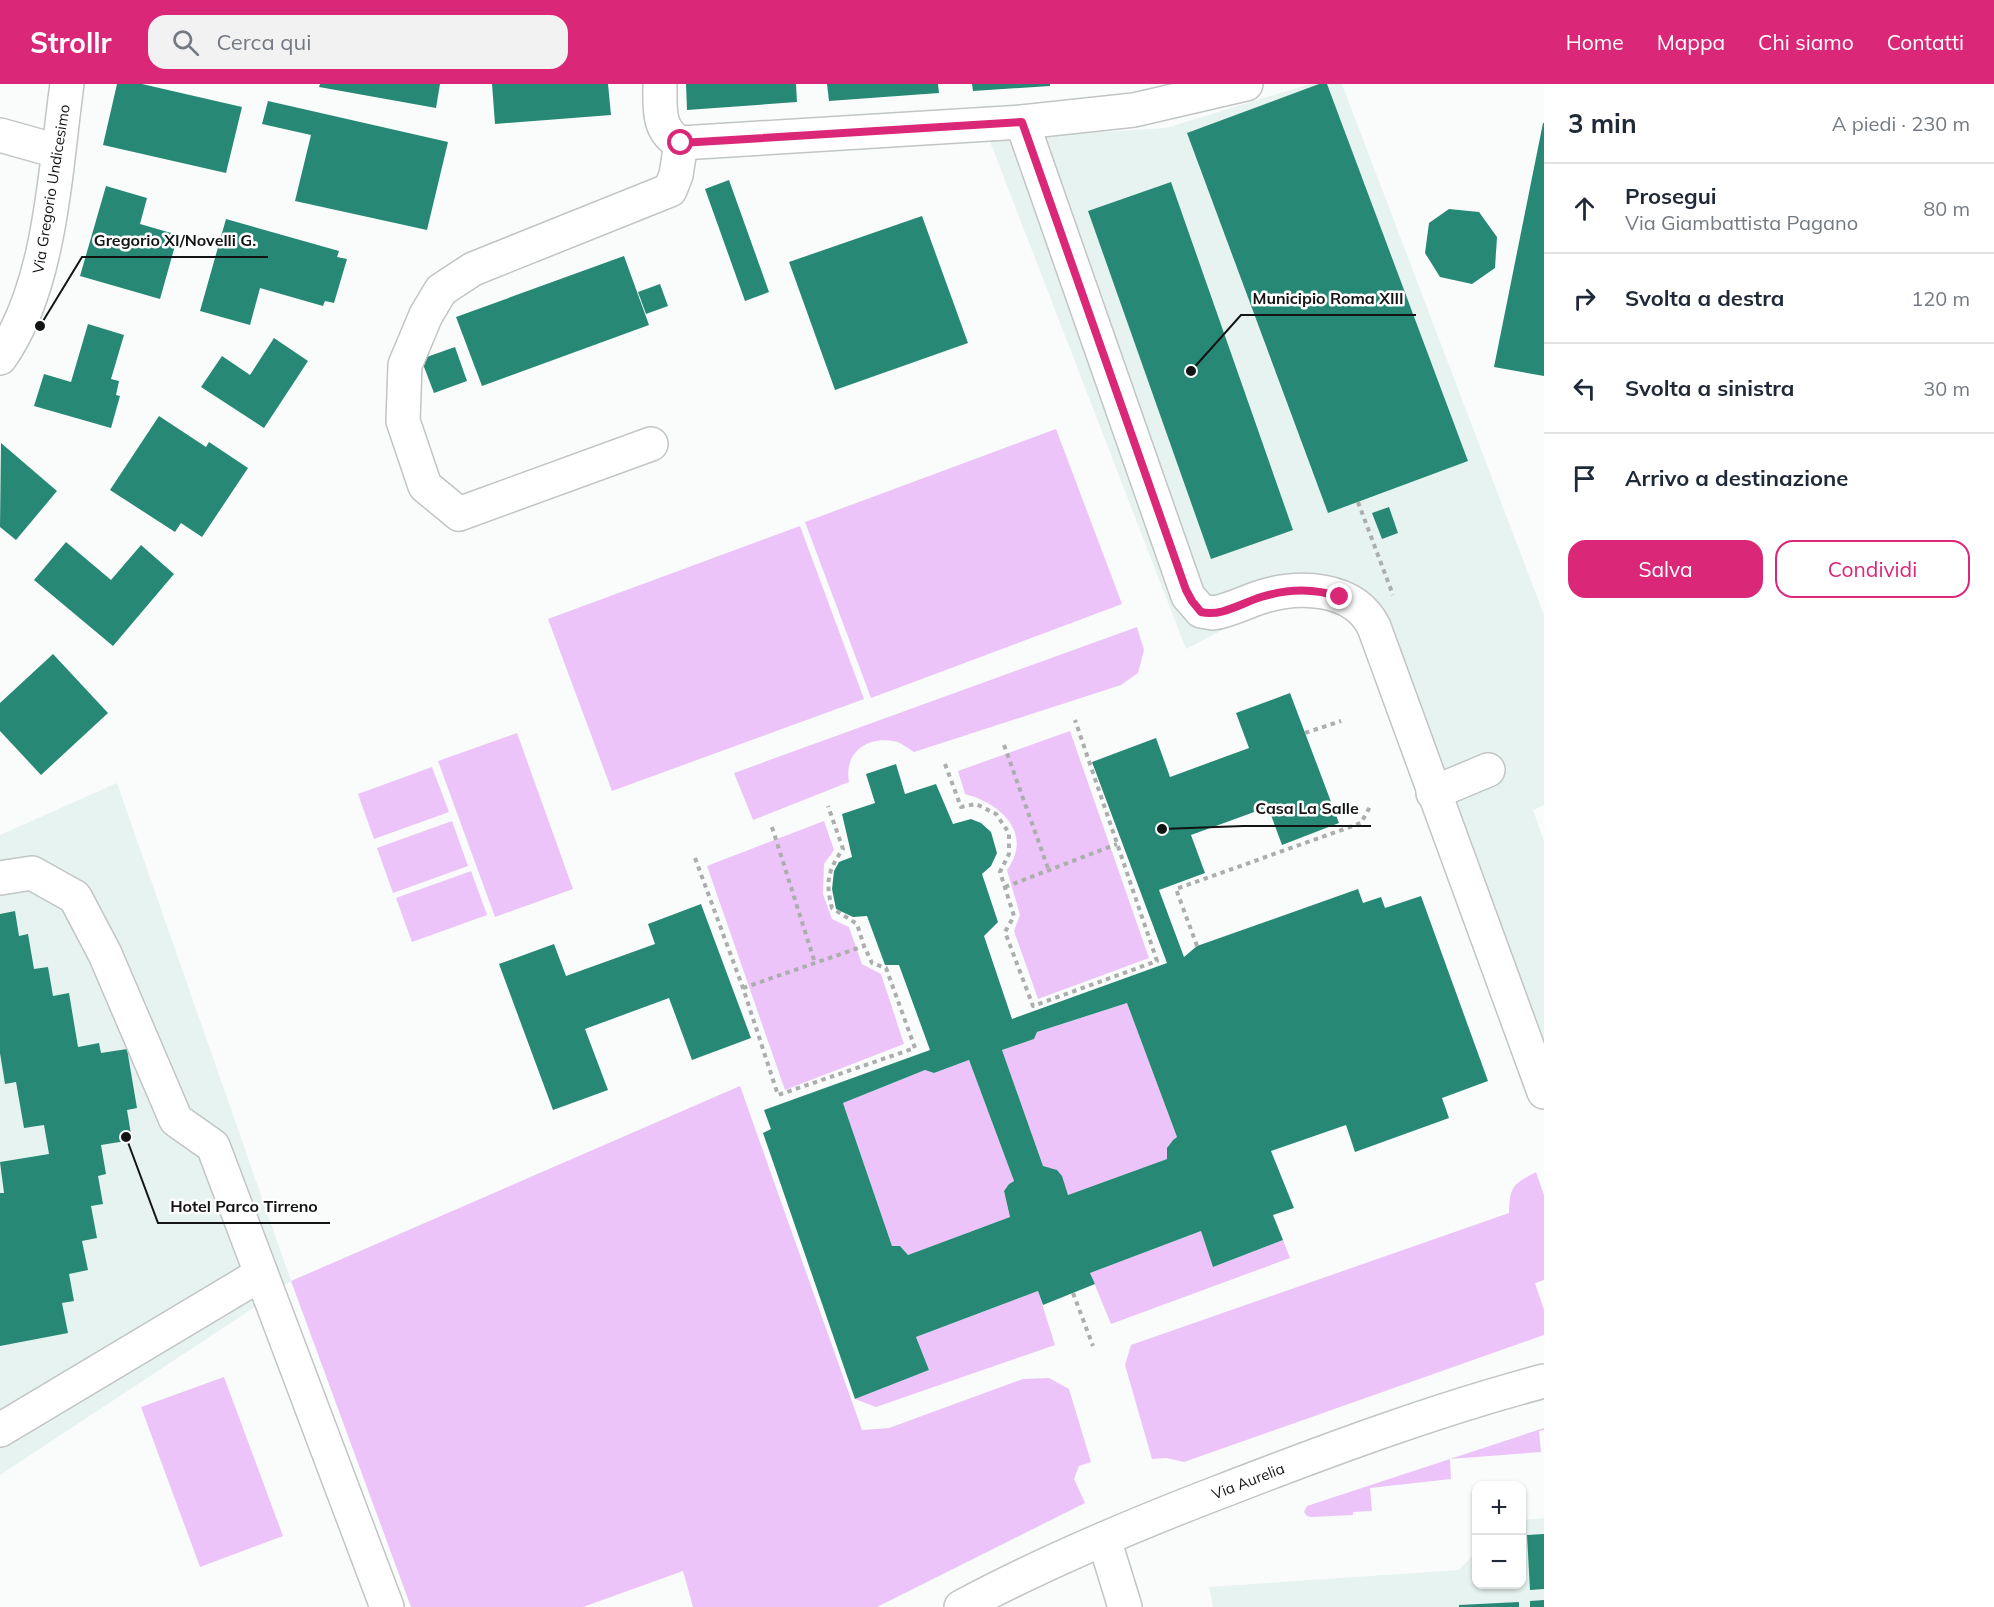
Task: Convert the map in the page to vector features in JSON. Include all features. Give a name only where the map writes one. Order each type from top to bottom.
[{"type":"street","name":"Via Gregorio Undicesimo","points":[[0,358],[17,329],[37,279],[45,241],[67,84]]},
{"type":"street","points":[[660,84],[660,112],[663,124],[672,139],[681,143],[1022,122],[1132,97],[1246,84]]},
{"type":"street","points":[[1022,122],[1186,590],[1201,612],[1213,613],[1271,594],[1308,590],[1333,594],[1349,601],[1369,618],[1544,1092]]},
{"type":"street","points":[[0,135],[57,151]]},
{"type":"street","points":[[651,444],[459,514],[425,486],[404,421],[405,365],[426,315],[441,290],[472,269],[670,190],[676,175],[681,143]]},
{"type":"street","points":[[1433,793],[1488,770]]},
{"type":"street","points":[[0,878],[32,873],[75,897],[105,954],[176,1120],[213,1146],[387,1607]]},
{"type":"street","points":[[0,1430],[261,1274]]},
{"type":"street","name":"Via Aurelia","points":[[962,1607],[1047,1564],[1188,1504],[1343,1445],[1467,1403],[1544,1381]]},
{"type":"street","points":[[1104,1539],[1125,1607]]},
{"type":"path","points":[[945,764],[961,807],[976,804],[996,814],[1009,833],[1009,854],[1000,872],[1014,916],[1005,932],[1033,1006],[1157,961],[1075,720]]},
{"type":"path","points":[[1305,733],[1341,721]]},
{"type":"path","points":[[1004,745],[1049,871]]},
{"type":"path","points":[[1197,946],[1176,889],[1361,823],[1371,805]]},
{"type":"path","points":[[695,858],[743,988],[778,1095],[915,1048],[886,968],[872,963],[857,924],[832,908],[828,894],[828,873],[843,849],[828,806]]},
{"type":"path","points":[[772,827],[815,963]]},
{"type":"path","points":[[1005,887],[1117,843]]},
{"type":"path","points":[[743,988],[864,946]]},
{"type":"path","points":[[1073,1293],[1093,1346]]},
{"type":"shaded area","points":[[1310,84],[1342,84],[1544,615],[1544,805],[1533,810],[1544,841],[1544,1108],[1369,629],[1314,598],[1251,615],[1186,649],[989,139],[1166,128]]},
{"type":"shaded area","points":[[1056,429],[1122,604],[871,698],[805,522]]},
{"type":"shaded area","points":[[800,526],[864,699],[612,791],[548,619]]},
{"type":"shaded area","points":[[1137,627],[1144,650],[1138,673],[1121,685],[914,752],[896,742],[883,740],[865,744],[853,755],[848,772],[849,782],[753,820],[734,773]]},
{"type":"shaded area","points":[[1070,731],[1149,958],[1038,999],[1014,931],[1020,915],[1007,870],[1017,844],[1015,832],[1001,812],[978,798],[965,794],[958,771]]},
{"type":"shaded area","points":[[517,733],[573,889],[495,917],[438,761]]},
{"type":"shaded area","points":[[432,767],[449,812],[374,839],[358,794]]},
{"type":"shaded area","points":[[117,783],[291,1281],[0,1475],[0,835]]},
{"type":"shaded area","points":[[452,821],[468,866],[393,893],[377,848]]},
{"type":"shaded area","points":[[824,821],[834,850],[824,864],[823,894],[832,919],[849,927],[862,964],[881,974],[904,1044],[785,1090],[707,866]]},
{"type":"shaded area","points":[[471,871],[487,915],[412,942],[396,898]]},
{"type":"shaded area","points":[[1127,1003],[1177,1137],[1169,1146],[1167,1159],[1068,1195],[1057,1171],[1043,1166],[1002,1050],[1034,1039],[1037,1032]]},
{"type":"shaded area","points":[[969,1060],[1014,1181],[1004,1191],[1010,1217],[908,1255],[900,1246],[892,1246],[843,1103],[925,1070],[934,1073]]},
{"type":"shaded area","points":[[740,1086],[862,1430],[889,1428],[1023,1379],[1049,1378],[1069,1389],[1091,1462],[1079,1466],[1074,1479],[1085,1503],[877,1607],[693,1607],[683,1571],[583,1607],[411,1607],[291,1281]]},
{"type":"shaded area","points":[[1536,1172],[1544,1195],[1544,1280],[1535,1283],[1544,1310],[1544,1335],[1184,1462],[1166,1458],[1152,1459],[1125,1365],[1131,1345],[1509,1213],[1510,1197],[1514,1187]]},
{"type":"shaded area","points":[[1201,1231],[1213,1267],[1283,1240],[1290,1258],[1111,1324],[1090,1273]]},
{"type":"shaded area","points":[[1038,1291],[1055,1345],[876,1407],[855,1399],[929,1370],[916,1337]]},
{"type":"shaded area","points":[[224,1377],[283,1536],[200,1567],[141,1407]]},
{"type":"shaded area","points":[[1544,1428],[1539,1431],[1541,1452],[1450,1459],[1451,1479],[1370,1488],[1372,1511],[1353,1512],[1353,1515],[1311,1517],[1304,1512],[1307,1506]]},
{"type":"shaded area","points":[[1544,1518],[1544,1607],[1213,1607],[1209,1587],[1459,1570],[1472,1556],[1472,1589],[1526,1589],[1526,1520]]},
{"type":"building","points":[[117,84],[142,84],[242,107],[226,173],[103,145]]},
{"type":"building","points":[[320,84],[440,84],[436,108],[319,87]]},
{"type":"building","points":[[492,84],[608,84],[611,115],[495,124]]},
{"type":"building","points":[[686,84],[796,84],[797,102],[687,110]]},
{"type":"building","points":[[827,84],[938,84],[939,93],[829,101]]},
{"type":"building","points":[[972,84],[1050,84],[1050,86],[973,91]]},
{"type":"building","points":[[1319,84],[1327,84],[1468,461],[1328,513],[1187,133]]},
{"type":"building","points":[[268,101],[448,142],[427,230],[295,201],[311,135],[262,124]]},
{"type":"building","points":[[1544,123],[1544,376],[1494,367]]},
{"type":"building","points":[[729,180],[769,292],[745,301],[705,189]]},
{"type":"building","points":[[1171,182],[1293,530],[1211,559],[1088,211]]},
{"type":"building","points":[[106,186],[147,198],[140,224],[178,235],[160,299],[80,276]]},
{"type":"building","points":[[1449,209],[1479,212],[1497,237],[1495,268],[1472,284],[1440,277],[1425,253],[1429,223]]},
{"type":"building","points":[[922,216],[968,343],[835,390],[789,262]]},
{"type":"building","points":[[226,219],[339,251],[337,257],[347,259],[334,303],[325,301],[323,306],[260,288],[250,325],[200,311]]},
{"type":"building","points":[[624,256],[649,325],[482,386],[456,317]]},
{"type":"building","points":[[660,284],[668,306],[646,314],[638,292]]},
{"type":"building","points":[[88,324],[124,335],[111,379],[119,381],[116,395],[120,396],[111,428],[34,406],[44,374],[71,382]]},
{"type":"building","points":[[274,338],[308,361],[264,428],[201,387],[222,356],[250,375]]},
{"type":"building","points":[[455,347],[467,381],[434,393],[421,359]]},
{"type":"building","points":[[159,416],[206,447],[209,442],[248,468],[202,537],[181,523],[175,532],[110,490]]},
{"type":"building","points":[[1,443],[57,491],[16,540],[0,527]]},
{"type":"building","points":[[1389,507],[1398,533],[1382,539],[1372,513]]},
{"type":"building","points":[[66,542],[111,580],[141,545],[174,574],[113,646],[34,580]]},
{"type":"building","points":[[53,654],[108,713],[41,775],[0,731],[0,703]]},
{"type":"building","points":[[1290,693],[1339,823],[1282,845],[1268,807],[1191,835],[1205,873],[1159,890],[1184,957],[1197,946],[1358,889],[1363,903],[1381,897],[1385,908],[1421,896],[1488,1081],[1442,1098],[1449,1118],[1355,1152],[1346,1125],[1271,1151],[1294,1208],[1273,1215],[1283,1240],[1213,1267],[1201,1231],[1090,1273],[1095,1284],[1043,1305],[1038,1291],[916,1337],[929,1370],[855,1399],[763,1133],[771,1129],[764,1110],[930,1050],[899,965],[885,965],[867,916],[853,917],[836,909],[832,889],[834,871],[839,862],[852,857],[842,814],[875,803],[866,774],[896,764],[905,794],[936,784],[953,824],[971,819],[981,823],[991,832],[997,853],[991,866],[982,874],[998,922],[984,936],[1012,1019],[1167,963],[1092,762],[1156,738],[1170,777],[1249,748],[1236,713]],"holes":[[[1127,1003],[1177,1137],[1167,1148],[1167,1159],[1068,1195],[1062,1176],[1057,1170],[1043,1166],[1002,1050],[1034,1039],[1037,1032]],[[969,1060],[1014,1181],[1004,1191],[1010,1217],[908,1255],[900,1246],[892,1246],[843,1103],[925,1070],[934,1073]]]},
{"type":"building","points":[[701,904],[751,1038],[692,1060],[669,998],[585,1029],[608,1090],[553,1110],[499,964],[554,944],[566,976],[655,944],[648,924]]},
{"type":"building","points":[[15,911],[19,936],[28,934],[34,969],[48,967],[53,996],[69,993],[78,1047],[99,1043],[101,1053],[127,1049],[137,1108],[127,1110],[132,1140],[101,1145],[106,1174],[98,1176],[103,1204],[91,1206],[97,1238],[82,1241],[88,1270],[69,1274],[74,1301],[62,1303],[68,1333],[0,1346],[0,1193],[4,1193],[0,1162],[49,1154],[44,1125],[24,1128],[16,1082],[5,1084],[0,1053],[0,914]]},
{"type":"building","points":[[1544,1534],[1544,1589],[1530,1590],[1527,1535]]},
{"type":"building","points":[[1544,1600],[1544,1607],[1530,1607],[1530,1601]]},
{"type":"building","points":[[1519,1602],[1519,1607],[1459,1607],[1459,1605]]},
{"type":"place","name":"Gregorio XI/Novelli G.","points":[[40,326]]},
{"type":"place","name":"Municipio Roma XIII","points":[[1191,371]]},
{"type":"place","name":"Casa La Salle","points":[[1162,829]]},
{"type":"place","name":"Hotel Parco Tirreno","points":[[126,1137]]},
{"type":"route","points":[[681,143],[1022,122],[1188,596],[1201,612],[1206,613],[1223,611],[1279,592],[1316,591],[1340,597]]}]
